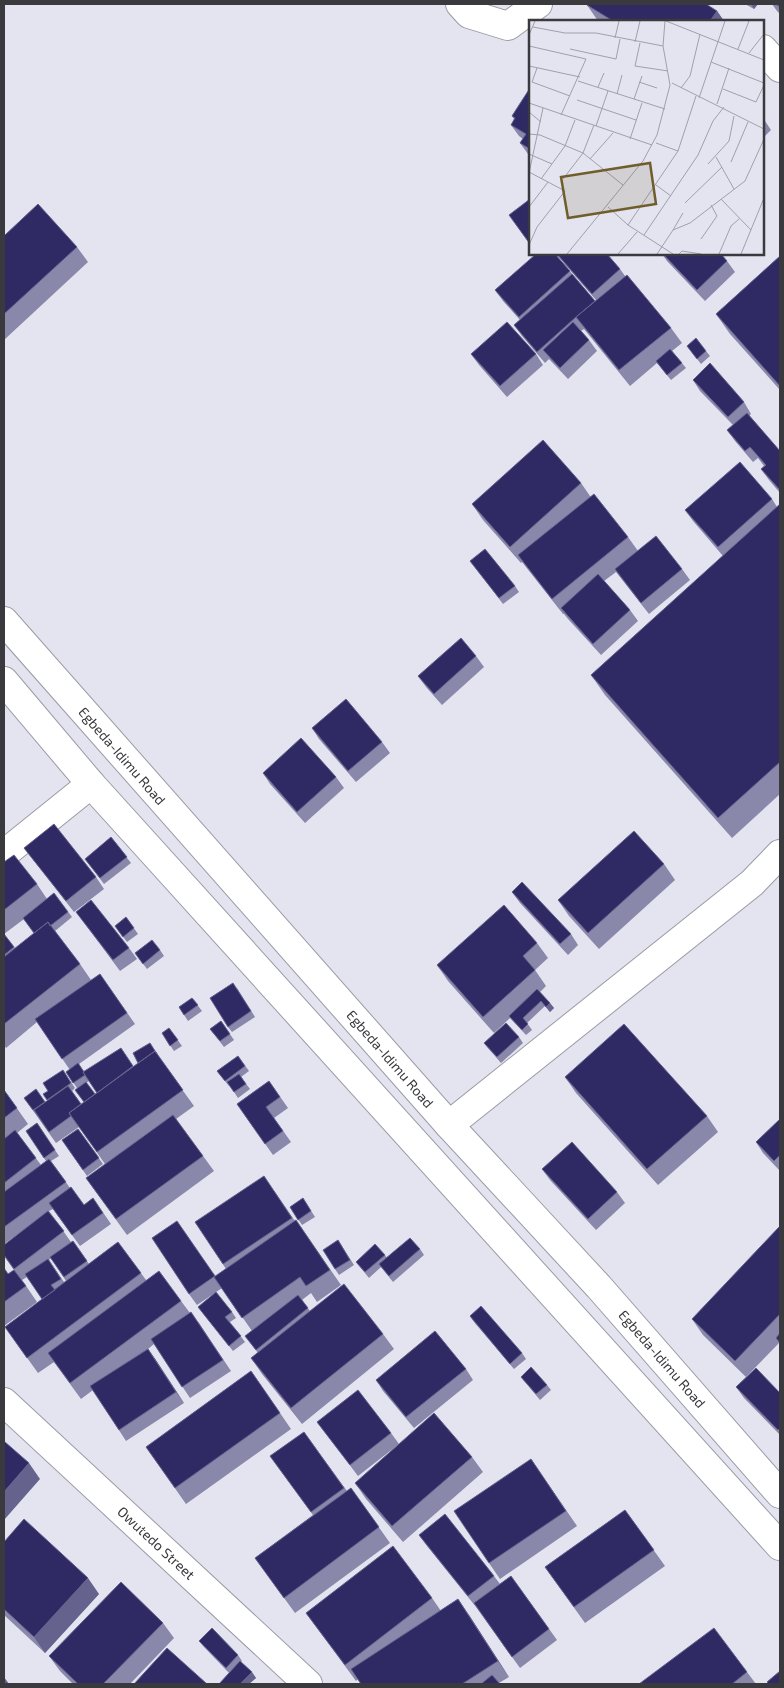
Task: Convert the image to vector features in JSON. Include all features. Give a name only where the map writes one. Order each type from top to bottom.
[{"type":"main road","points":[[460,4],[469,14],[508,26],[538,4]]},
{"type":"main road","points":[[764,50],[780,68]]},
{"type":"main road","name":"Egbeda-Idimu Road","points":[[4,621],[449,1125],[599,1287],[780,1494]]},
{"type":"main road","points":[[4,681],[91,784],[780,1546]]},
{"type":"main road","points":[[4,854],[91,784]]},
{"type":"main road","points":[[449,1125],[752,884],[780,854]]},
{"type":"main road","name":"Owutedo Street","points":[[4,1402],[308,1684]]},
{"type":"building","points":[[706,4],[717,11],[711,20],[611,20],[587,5]]},
{"type":"building","points":[[529,90],[529,148],[520,143],[526,134],[511,125],[515,118],[512,116]]},
{"type":"building","points":[[529,200],[529,243],[509,215]]},
{"type":"building","points":[[38,204],[77,247],[4,314],[4,236]]},
{"type":"building","points":[[535,255],[556,255],[570,271],[519,317],[495,290]]},
{"type":"building","points":[[558,255],[608,255],[620,269],[592,294]]},
{"type":"building","points":[[664,255],[722,255],[727,261],[697,290]]},
{"type":"building","points":[[780,256],[780,386],[716,314]]},
{"type":"building","points":[[572,274],[595,301],[537,352],[514,325]]},
{"type":"building","points":[[627,275],[671,328],[619,370],[576,317]]},
{"type":"building","points":[[507,322],[536,354],[500,386],[471,354]]},
{"type":"building","points":[[573,322],[589,340],[560,368],[543,350]]},
{"type":"building","points":[[696,338],[706,351],[697,359],[687,346]]},
{"type":"building","points":[[670,349],[682,363],[667,375],[656,361]]},
{"type":"building","points":[[710,363],[744,402],[728,417],[693,380]]},
{"type":"building","points":[[747,413],[780,451],[780,490],[761,469],[766,465],[750,447],[745,451],[727,430]]},
{"type":"building","points":[[543,440],[581,483],[510,547],[472,504]]},
{"type":"building","points":[[740,462],[772,499],[718,547],[685,510]]},
{"type":"building","points":[[594,494],[628,537],[552,599],[518,555]]},
{"type":"building","points":[[780,504],[780,762],[718,818],[591,675]]},
{"type":"building","points":[[656,536],[682,569],[641,603],[615,569]]},
{"type":"building","points":[[485,549],[515,586],[499,598],[470,561]]},
{"type":"building","points":[[598,574],[630,610],[593,644],[561,608]]},
{"type":"building","points":[[461,638],[476,656],[434,694],[418,676]]},
{"type":"building","points":[[346,699],[382,742],[348,771],[312,728]]},
{"type":"building","points":[[301,738],[336,777],[297,812],[263,773]]},
{"type":"building","points":[[54,824],[96,877],[66,901],[24,848]]},
{"type":"building","points":[[634,831],[664,864],[588,933],[558,900]]},
{"type":"building","points":[[111,837],[127,857],[100,878],[85,859]]},
{"type":"building","points":[[14,855],[37,884],[4,910],[4,862]]},
{"type":"building","points":[[522,882],[571,934],[560,944],[512,892]]},
{"type":"building","points":[[54,893],[68,912],[50,926],[48,922],[34,933],[23,918]]},
{"type":"building","points":[[91,900],[129,948],[113,960],[76,912]]},
{"type":"building","points":[[504,905],[537,943],[523,956],[535,970],[483,1017],[437,965]]},
{"type":"building","points":[[126,917],[134,928],[123,937],[115,926]]},
{"type":"building","points":[[48,922],[80,964],[4,1024],[4,957]]},
{"type":"building","points":[[4,934],[14,947],[4,955]]},
{"type":"building","points":[[152,940],[160,950],[143,964],[135,953]]},
{"type":"building","points":[[100,974],[127,1013],[62,1059],[35,1019]]},
{"type":"building","points":[[233,983],[251,1011],[228,1027],[210,998]]},
{"type":"building","points":[[537,989],[550,1003],[546,1007],[541,1001],[523,1018],[528,1024],[522,1030],[509,1016]]},
{"type":"building","points":[[192,998],[198,1005],[184,1015],[179,1007]]},
{"type":"building","points":[[221,1021],[230,1034],[220,1041],[210,1029]]},
{"type":"building","points":[[506,1023],[519,1037],[497,1057],[484,1043]]},
{"type":"building","points":[[624,1024],[707,1116],[647,1169],[565,1077]]},
{"type":"building","points":[[169,1028],[178,1040],[170,1046],[162,1033]]},
{"type":"building","points":[[150,1043],[157,1054],[155,1051],[138,1063],[133,1053]]},
{"type":"building","points":[[121,1048],[133,1066],[97,1093],[83,1072]]},
{"type":"building","points":[[155,1051],[183,1090],[97,1152],[69,1113]]},
{"type":"building","points":[[238,1056],[245,1066],[225,1081],[217,1071]]},
{"type":"building","points":[[78,1063],[85,1075],[73,1083],[66,1072]]},
{"type":"building","points":[[63,1070],[71,1083],[47,1100],[43,1094],[48,1091],[43,1083]]},
{"type":"building","points":[[239,1074],[246,1084],[234,1092],[227,1082]]},
{"type":"building","points":[[269,1081],[280,1097],[266,1107],[283,1131],[265,1144],[237,1104]]},
{"type":"building","points":[[86,1082],[95,1094],[84,1102],[75,1090]]},
{"type":"building","points":[[68,1086],[81,1104],[69,1113],[71,1116],[49,1132],[34,1110]]},
{"type":"building","points":[[36,1089],[45,1102],[33,1110],[24,1098]]},
{"type":"building","points":[[4,1090],[17,1108],[4,1118]]},
{"type":"building","points":[[173,1115],[203,1156],[116,1219],[86,1178]]},
{"type":"building","points":[[780,1119],[780,1155],[774,1161],[756,1142]]},
{"type":"building","points":[[37,1123],[55,1150],[44,1158],[26,1131]]},
{"type":"building","points":[[78,1129],[99,1158],[83,1170],[62,1140]]},
{"type":"building","points":[[15,1130],[36,1158],[4,1183],[4,1139]]},
{"type":"building","points":[[572,1142],[617,1192],[588,1219],[542,1169]]},
{"type":"building","points":[[49,1159],[66,1182],[4,1227],[4,1192]]},
{"type":"building","points":[[264,1176],[292,1218],[223,1264],[195,1222]]},
{"type":"building","points":[[71,1187],[84,1205],[93,1198],[103,1213],[72,1235],[49,1203]]},
{"type":"building","points":[[303,1198],[311,1211],[298,1220],[290,1207]]},
{"type":"building","points":[[48,1211],[64,1231],[14,1269],[4,1255],[4,1245]]},
{"type":"building","points":[[296,1220],[330,1270],[306,1286],[300,1277],[242,1318],[214,1277]]},
{"type":"building","points":[[177,1221],[215,1276],[189,1294],[152,1238]]},
{"type":"building","points":[[779,1227],[780,1314],[735,1361],[692,1319]]},
{"type":"building","points":[[410,1238],[420,1249],[389,1276],[379,1264]]},
{"type":"building","points":[[338,1240],[350,1260],[335,1269],[323,1250]]},
{"type":"building","points":[[73,1241],[87,1261],[64,1277],[50,1257]]},
{"type":"building","points":[[118,1242],[141,1273],[27,1358],[5,1327]]},
{"type":"building","points":[[375,1244],[385,1255],[365,1272],[356,1262]]},
{"type":"building","points":[[48,1259],[61,1279],[51,1285],[55,1290],[42,1299],[25,1274]]},
{"type":"building","points":[[4,1268],[8,1274],[14,1270],[26,1286],[4,1302]]},
{"type":"building","points":[[159,1271],[181,1301],[70,1383],[48,1353]]},
{"type":"building","points":[[344,1284],[383,1334],[291,1408],[251,1358]]},
{"type":"building","points":[[216,1292],[232,1312],[225,1317],[241,1336],[229,1346],[198,1307]]},
{"type":"building","points":[[298,1295],[308,1308],[256,1350],[245,1336]]},
{"type":"building","points":[[481,1306],[522,1353],[510,1364],[470,1316]]},
{"type":"building","points":[[191,1312],[223,1360],[182,1387],[151,1339]]},
{"type":"building","points":[[435,1331],[466,1369],[406,1417],[376,1380]]},
{"type":"building","points":[[780,1333],[780,1343],[776,1338]]},
{"type":"building","points":[[148,1349],[176,1392],[119,1430],[90,1386]]},
{"type":"building","points":[[531,1367],[547,1385],[536,1394],[521,1377]]},
{"type":"building","points":[[756,1368],[780,1393],[780,1428],[778,1430],[736,1387]]},
{"type":"building","points":[[251,1371],[280,1413],[175,1488],[146,1447]]},
{"type":"building","points":[[358,1390],[391,1433],[350,1465],[317,1422]]},
{"type":"building","points":[[434,1413],[472,1457],[392,1526],[355,1483]]},
{"type":"building","points":[[304,1432],[344,1488],[311,1512],[270,1456]]},
{"type":"building","points":[[5,1442],[29,1463],[4,1492],[4,1444]]},
{"type":"building","points":[[531,1459],[566,1511],[489,1563],[454,1511]]},
{"type":"building","points":[[351,1488],[379,1527],[284,1598],[255,1558]]},
{"type":"building","points":[[625,1510],[654,1550],[574,1607],[545,1567]]},
{"type":"building","points":[[445,1514],[494,1576],[468,1596],[419,1535]]},
{"type":"building","points":[[24,1519],[88,1578],[34,1637],[4,1609],[4,1542]]},
{"type":"building","points":[[393,1546],[432,1598],[345,1665],[306,1613]]},
{"type":"building","points":[[511,1576],[549,1629],[512,1657],[474,1603]]},
{"type":"building","points":[[121,1582],[163,1623],[103,1684],[78,1684],[49,1656]]},
{"type":"building","points":[[458,1599],[498,1661],[462,1684],[361,1684],[351,1669]]},
{"type":"building","points":[[212,1628],[238,1655],[226,1668],[199,1641]]},
{"type":"building","points":[[714,1628],[747,1672],[732,1684],[639,1684]]},
{"type":"building","points":[[167,1648],[207,1684],[134,1684]]},
{"type":"building","points":[[240,1661],[252,1672],[240,1684],[219,1684]]},
{"type":"building","points":[[780,1671],[780,1684],[769,1684],[767,1682]]},
{"type":"building","points":[[492,1675],[500,1684],[481,1684]]}]
